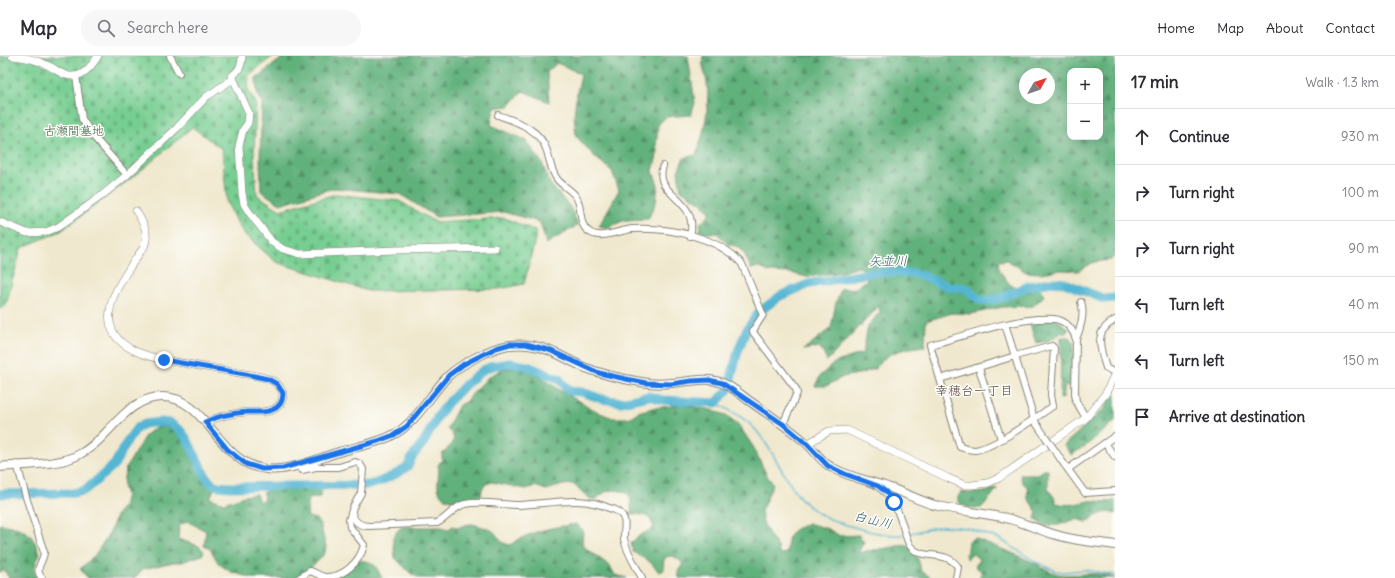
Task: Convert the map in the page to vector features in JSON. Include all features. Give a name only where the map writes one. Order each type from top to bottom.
[{"type":"main road","points":[[0,467],[17,464],[54,462],[79,455],[93,445],[138,403],[161,397],[179,401],[191,408],[205,422],[228,450],[246,464],[262,469],[273,470],[298,465],[394,435],[407,426],[455,370],[488,351],[510,344],[526,344],[549,350],[599,373],[646,383],[671,384],[709,380],[722,383],[783,424],[807,444],[828,466],[845,474],[894,489],[913,498],[937,505],[1010,519],[1081,542],[1115,545]]},
{"type":"street","points":[[12,56],[37,61],[66,75],[76,76],[88,69],[98,56]]},
{"type":"street","points":[[170,56],[180,73]]},
{"type":"street","points":[[242,56],[242,62],[239,70],[232,76],[249,112],[248,123],[243,130],[239,146],[243,199],[249,212],[277,246],[288,252],[300,254],[496,248]]},
{"type":"street","points":[[76,76],[80,114],[82,119],[93,136],[127,175]]},
{"type":"street","points":[[0,222],[27,233],[40,233],[52,230],[100,197],[127,175],[177,128],[206,98],[233,79]]},
{"type":"street","points":[[498,115],[521,123],[534,131],[545,144],[552,170],[557,179],[578,200],[583,225],[588,232],[594,235],[601,235],[630,229],[668,230],[708,241],[723,249],[742,264],[763,315],[753,332],[797,393],[783,424]]},
{"type":"street","points":[[663,166],[660,174],[661,180],[691,216],[692,230],[690,236]]},
{"type":"street","points":[[136,211],[146,228],[147,237],[144,247],[112,300],[109,315],[112,330],[115,335],[120,341],[131,349],[146,356],[268,379],[277,384],[283,393],[280,405],[272,410],[222,415],[205,422]]},
{"type":"street","points":[[1076,339],[1084,311],[1081,302]]},
{"type":"street","points":[[940,379],[1052,346],[1054,350],[1051,395],[1054,406],[1035,421],[1001,439],[974,450],[968,450],[960,447],[930,346],[1005,324],[1026,320],[1058,320],[1066,323],[1074,331],[1076,339],[1076,401],[1086,418]]},
{"type":"street","points":[[807,444],[829,431],[847,430],[964,485],[982,485],[999,478],[1086,418],[1106,393],[1115,373],[1106,368],[1100,337],[1104,328],[1115,320]]},
{"type":"street","points":[[1005,324],[1035,421],[1085,493],[1115,491]]},
{"type":"street","points":[[978,368],[1001,439]]},
{"type":"street","points":[[1066,466],[1115,436]]},
{"type":"street","points":[[1105,443],[1115,457]]},
{"type":"street","points":[[298,465],[302,470],[304,470],[316,467],[339,467],[358,462],[360,464],[363,469],[361,493],[353,507],[349,520],[350,527],[364,545],[353,566],[348,570],[336,576],[324,577],[310,570],[299,578]]},
{"type":"street","points":[[17,464],[44,552],[38,571],[39,576],[42,578]]},
{"type":"street","points":[[870,482],[886,492],[894,502],[911,546],[920,552],[954,561],[958,567],[956,578]]},
{"type":"street","points":[[352,512],[356,522],[364,526],[405,523],[429,524],[440,521],[454,510],[466,504],[486,502],[518,505],[555,501],[592,502],[614,510],[622,516],[625,524],[624,538],[642,578]]},
{"type":"green space","name":"古瀬間墓地","points":[[0,56],[273,56],[249,75],[248,90],[256,102],[254,156],[257,195],[280,210],[336,194],[399,201],[435,222],[504,218],[537,231],[524,284],[499,289],[368,291],[276,262],[243,233],[227,203],[222,149],[192,127],[138,173],[61,231],[21,248],[6,305],[0,309]]},
{"type":"green space","points":[[285,56],[688,56],[695,103],[691,115],[666,117],[658,125],[656,147],[658,151],[653,171],[658,185],[656,202],[648,219],[625,220],[607,228],[599,226],[619,190],[612,171],[595,157],[576,136],[574,117],[576,97],[581,74],[557,63],[547,72],[549,102],[523,91],[509,106],[494,108],[491,125],[526,140],[542,163],[551,185],[570,207],[578,225],[546,244],[540,222],[503,212],[436,217],[400,194],[334,188],[280,204],[261,191],[260,156],[262,103],[257,92],[256,78]]},
{"type":"green space","points":[[703,56],[1115,56],[1115,256],[1111,260],[1094,262],[1078,271],[1061,270],[1040,273],[1026,272],[1007,260],[998,261],[999,270],[1011,286],[1040,289],[1044,296],[1033,306],[1002,307],[971,314],[952,313],[926,321],[925,346],[898,351],[885,358],[876,368],[863,373],[843,377],[826,386],[815,386],[820,376],[834,363],[863,353],[868,326],[880,312],[879,306],[827,361],[820,347],[803,350],[831,328],[836,302],[841,289],[856,288],[867,280],[862,268],[858,267],[842,272],[807,277],[791,273],[769,272],[758,267],[751,269],[744,253],[736,246],[728,245],[717,233],[705,233],[700,231],[700,223],[706,219],[710,212],[703,204],[681,190],[678,171],[684,158],[696,155],[702,138],[708,101],[703,67]]},
{"type":"green space","points":[[1052,316],[1069,329],[1066,333],[1061,333],[1049,341],[1036,343],[1030,324],[1030,319]]},
{"type":"green space","points":[[1061,337],[1070,337],[1074,342],[1073,372],[1070,386],[1065,386],[1063,398],[1060,399]]},
{"type":"green space","points":[[515,368],[530,371],[561,391],[600,413],[613,418],[629,418],[638,412],[653,408],[682,405],[708,409],[726,415],[738,424],[754,448],[767,476],[773,484],[761,511],[763,522],[770,536],[778,547],[779,554],[787,553],[789,537],[793,531],[808,523],[828,529],[840,536],[859,535],[864,542],[858,553],[903,544],[910,548],[916,555],[921,571],[932,578],[679,578],[678,571],[683,565],[677,558],[671,556],[666,557],[664,560],[664,570],[659,572],[650,562],[633,552],[631,543],[639,536],[654,528],[651,520],[647,516],[632,514],[631,501],[629,497],[627,494],[618,490],[609,491],[600,495],[596,500],[589,498],[573,484],[546,490],[535,486],[526,489],[492,482],[486,484],[482,489],[481,498],[462,501],[449,500],[440,493],[438,487],[438,465],[442,460],[442,454],[451,445],[454,439],[452,434],[447,429],[459,405],[465,402],[487,378],[502,369]]},
{"type":"green space","points":[[1115,389],[1115,421],[1087,445],[1071,455],[1064,445],[1104,409]]},
{"type":"green space","points":[[166,426],[173,431],[177,431],[187,443],[203,477],[214,489],[210,498],[224,503],[244,496],[256,494],[259,502],[264,500],[263,493],[270,489],[319,489],[322,493],[320,497],[309,499],[307,511],[308,517],[316,519],[320,524],[326,547],[325,553],[316,563],[297,578],[252,578],[231,572],[219,564],[210,549],[204,546],[206,531],[187,521],[179,526],[178,539],[199,546],[204,551],[202,555],[182,562],[174,562],[143,569],[135,578],[88,578],[80,569],[95,555],[111,530],[116,516],[123,506],[126,495],[123,486],[126,468],[146,434],[157,427]]},
{"type":"green space","points":[[1044,470],[1048,470],[1048,489],[1054,497],[1056,503],[1070,505],[1090,501],[1109,502],[1115,500],[1115,514],[1107,512],[1103,513],[1086,522],[1076,519],[1059,525],[1041,525],[1035,519],[1037,512],[1027,497],[1028,488],[1023,483],[1020,475],[1037,475]]},
{"type":"green space","points":[[995,488],[997,489],[981,508],[968,507],[958,502],[958,497],[961,492],[986,492]]},
{"type":"green space","points":[[0,524],[16,527],[26,531],[33,539],[40,553],[35,569],[35,575],[37,578],[9,578],[4,570],[0,572]]},
{"type":"green space","points":[[471,524],[493,531],[502,542],[510,545],[526,536],[542,530],[577,524],[583,530],[582,544],[608,565],[615,575],[627,578],[419,578],[410,573],[395,558],[393,537],[402,527],[441,527],[449,529],[453,526],[458,528]]},
{"type":"green space","points":[[974,538],[1012,553],[1039,565],[1042,569],[1043,568],[1053,573],[1064,575],[1096,574],[1115,578],[979,578],[982,572],[975,566],[980,560],[973,554],[967,559],[965,555],[968,552],[968,542]]},
{"type":"green space","points":[[359,560],[374,564],[382,578],[335,578]]},
{"type":"waterway","name":"矢並川","points":[[0,494],[73,493],[83,491],[114,465],[136,429],[143,424],[161,422],[170,423],[180,430],[187,439],[206,477],[212,484],[218,486],[369,485],[400,472],[408,466],[412,457],[424,442],[438,416],[465,385],[483,370],[492,366],[509,363],[527,366],[559,379],[569,391],[582,392],[602,399],[621,402],[649,396],[663,400],[716,403],[728,390],[738,351],[746,331],[759,312],[780,296],[809,284],[875,272],[911,273],[920,275],[950,287],[966,288],[978,299],[984,301],[998,299],[1029,286],[1051,282],[1065,283],[1104,299],[1115,298]]},
{"type":"waterway","name":"白山川","points":[[716,403],[741,417],[754,428],[765,442],[794,490],[815,511],[832,520],[871,532],[903,535]]},
{"type":"waterway","name":"白山川","points":[[907,534],[942,526],[967,528],[1000,539],[1036,562],[1056,571],[1063,572],[1086,570],[1115,575]]},
{"type":"district","name":"幸穂台一丁目","points":[[974,390]]},
{"type":"route","points":[[164,360],[245,374],[268,379],[277,384],[283,393],[283,398],[280,405],[276,408],[265,412],[246,412],[222,415],[205,422],[233,455],[246,464],[262,469],[273,470],[298,465],[394,435],[407,426],[449,375],[455,370],[480,355],[496,348],[510,344],[518,344],[534,345],[549,350],[599,373],[646,383],[671,384],[709,380],[722,383],[783,424],[807,444],[828,466],[878,486],[886,492],[894,502]]}]
